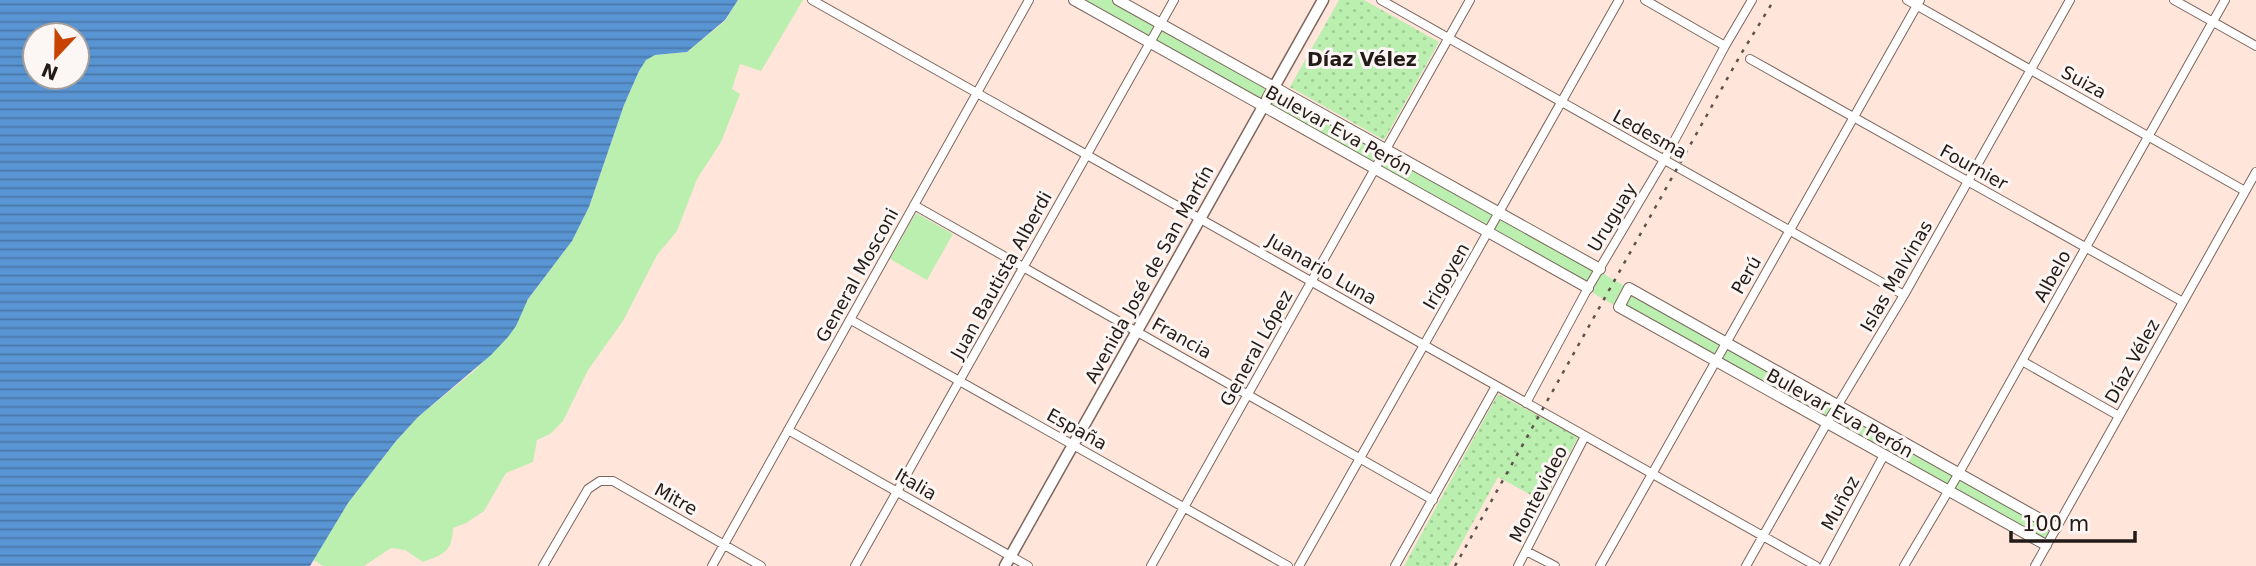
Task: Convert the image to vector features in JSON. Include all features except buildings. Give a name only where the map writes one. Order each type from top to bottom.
[{"type":"main road","name":"Avenida José de San Martín","points":[[1008,561],[1322,0]]},
{"type":"street","name":"Juanario Luna","points":[[812,0],[1816,566]]},
{"type":"street","name":"General Mosconi","points":[[713,566],[1029,0]]},
{"type":"street","name":"Bulevar Eva Perón","points":[[1074,0],[1588,288]]},
{"type":"street","name":"Bulevar Eva Perón","points":[[1118,0],[1600,269]]},
{"type":"street","name":"Juan Bautista Alberdi","points":[[855,566],[1174,0]]},
{"type":"street","name":"Ledesma","points":[[1381,0],[1905,295]]},
{"type":"street","name":"General López","points":[[1151,566],[1470,0]]},
{"type":"street","name":"Irigoyen","points":[[1299,566],[1619,0]]},
{"type":"street","points":[[1645,0],[1725,46]]},
{"type":"street","name":"Uruguay","points":[[1526,403],[1588,288],[1664,160],[1752,0]]},
{"type":"street","name":"Suiza","points":[[1907,0],[1919,3],[2245,191]]},
{"type":"street","name":"Islas Malvinas","points":[[1746,566],[1838,405],[1905,295],[2070,0]]},
{"type":"street","points":[[2174,0],[2256,46]]},
{"type":"street","name":"Albelo","points":[[1904,566],[1949,491],[2225,0]]},
{"type":"street","name":"Perú","points":[[1600,566],[1919,3]]},
{"type":"street","name":"Fournier","points":[[1750,59],[2183,302]]},
{"type":"street","name":"Díaz Vélez","points":[[2035,566],[2256,172]]},
{"type":"street","name":"Francia","points":[[914,205],[1433,500]]},
{"type":"street","name":"Bulevar Eva Perón","points":[[2046,545],[1619,307],[1629,288],[2056,528]]},
{"type":"street","name":"España","points":[[851,320],[1289,566]]},
{"type":"street","points":[[2022,361],[2119,416]]},
{"type":"street","points":[[1395,566],[1496,386]]},
{"type":"street","name":"Italia","points":[[788,430],[898,492],[1008,561],[1028,566]]},
{"type":"street","name":"Montevideo","points":[[1518,566],[1586,436]]},
{"type":"street","name":"Muñoz","points":[[1824,566],[1884,455]]},
{"type":"street","name":"Mitre","points":[[543,566],[589,489],[600,481],[612,481],[761,566]]},
{"type":"street","points":[[1526,551],[1555,566]]},
{"type":"green space","points":[[738,0],[803,0],[761,71],[740,64],[732,89],[740,94],[721,142],[697,179],[677,231],[657,255],[623,321],[588,370],[563,421],[550,434],[537,440],[533,462],[506,473],[484,511],[453,528],[449,547],[436,557],[423,562],[405,550],[391,548],[364,566],[323,566],[313,560],[348,503],[396,441],[418,417],[473,372],[508,337],[528,299],[572,241],[589,207],[624,105],[646,59],[655,55],[687,52],[725,21]]},
{"type":"green space","points":[[1074,0],[1118,0],[2056,528],[2046,545]]},
{"type":"green space","points":[[1339,0],[1364,0],[1439,42],[1384,140],[1290,87]]},
{"type":"green space","points":[[916,213],[953,234],[927,280],[890,259]]},
{"type":"green space","points":[[1498,394],[1578,437],[1544,502],[1498,477],[1449,566],[1404,566]]},
{"type":"water","points":[[0,0],[738,0],[725,20],[687,52],[655,55],[646,60],[624,105],[589,207],[572,241],[528,299],[516,326],[491,355],[418,417],[396,441],[348,503],[310,566],[0,566]]},
{"type":"railway","points":[[1455,566],[1741,54],[1774,0]]},
{"type":"district","name":"Díaz Vélez","points":[[1362,59]]}]
